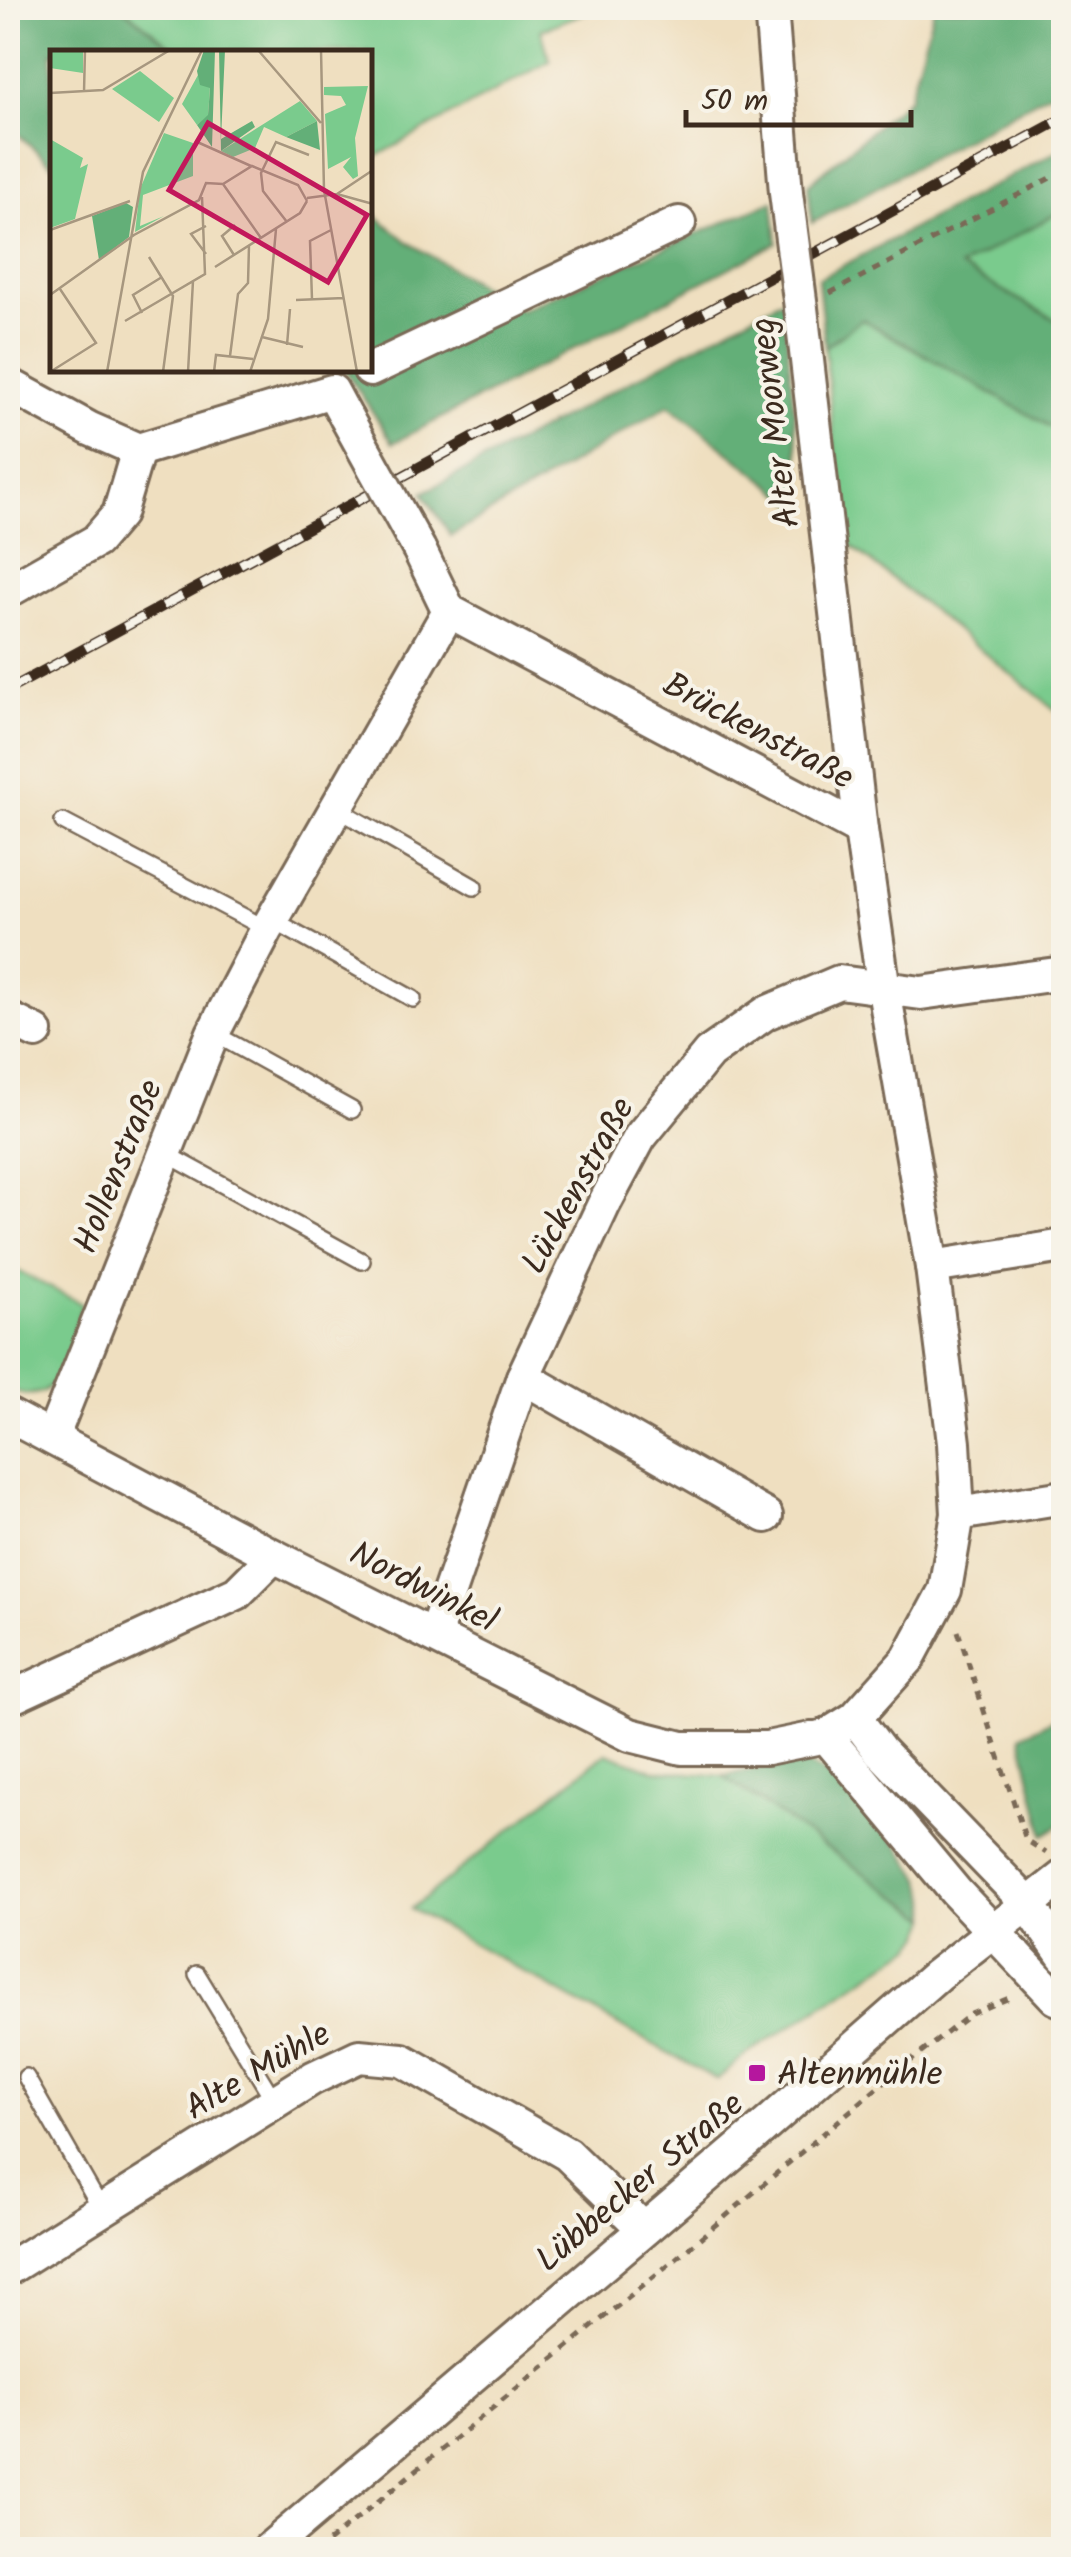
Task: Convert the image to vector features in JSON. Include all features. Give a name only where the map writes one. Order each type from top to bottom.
[{"type":"street","name":"Alter Moorweg","points":[[771,8],[786,193],[861,830]]},
{"type":"street","points":[[372,369],[679,223]]},
{"type":"street","points":[[8,384],[90,429],[138,450],[339,404],[368,372]]},
{"type":"street","points":[[339,404],[449,611]]},
{"type":"street","points":[[8,591],[96,540],[119,514],[138,450]]},
{"type":"street","name":"Brückenstraße","points":[[449,611],[861,830],[932,1267],[954,1443],[958,1514],[945,1590],[908,1658],[855,1718],[826,1736]]},
{"type":"street","name":"Hollenstraße","points":[[52,1438],[213,1034],[270,924],[449,611]]},
{"type":"street","name":"Lückenstraße","points":[[434,1636],[523,1376],[604,1204],[640,1137],[709,1053],[766,1013],[839,982],[921,993],[1064,973]]},
{"type":"street","points":[[932,1267],[1064,1246]]},
{"type":"street","points":[[523,1376],[766,1516]]},
{"type":"street","name":"Nordwinkel","points":[[8,1414],[274,1556],[630,1735],[682,1748],[767,1748],[826,1736]]},
{"type":"street","points":[[958,1514],[1064,1498]]},
{"type":"street","points":[[8,1699],[237,1594],[274,1556]]},
{"type":"street","points":[[855,1718],[880,1751],[1027,1903],[1064,1956]]},
{"type":"street","points":[[826,1736],[991,1931],[1056,1998],[1064,2001]]},
{"type":"street","name":"Lübbecker Straße","points":[[268,2550],[1027,1903],[1057,1866]]},
{"type":"street","name":"Alte Mühle","points":[[8,2269],[313,2078],[359,2056],[402,2060],[567,2154],[644,2229]]},
{"type":"lane","points":[[336,808],[474,888]]},
{"type":"lane","points":[[64,822],[413,999]]},
{"type":"lane","points":[[213,1034],[352,1110]]},
{"type":"lane","points":[[165,1153],[362,1261]]},
{"type":"lane","points":[[197,1974],[275,2102]]},
{"type":"lane","points":[[26,2077],[102,2210]]},
{"type":"path","points":[[801,308],[1064,172]]},
{"type":"path","points":[[945,1590],[1026,1840],[1057,1866]]},
{"type":"path","points":[[323,2544],[334,2540],[930,2046],[971,2014],[1012,1997],[1038,1979]]},
{"type":"green space","points":[[8,8],[123,8],[176,50],[50,50],[50,163],[8,125]]},
{"type":"green space","points":[[123,8],[596,8],[541,30],[550,61],[372,159],[372,50],[176,50]]},
{"type":"green space","points":[[934,8],[1063,8],[1063,85],[812,223],[808,185],[909,98]]},
{"type":"green space","points":[[1063,148],[1063,210],[960,267],[1063,324],[1063,434],[862,319],[825,347],[818,279]]},
{"type":"green space","points":[[773,201],[777,243],[393,443],[346,372],[372,372],[372,213],[408,242],[520,310]]},
{"type":"green space","points":[[1063,210],[1063,324],[960,267]]},
{"type":"green space","points":[[783,299],[804,511],[669,405],[451,536],[423,493]]},
{"type":"green space","points":[[861,319],[1063,434],[1063,716],[843,539],[825,347]]},
{"type":"green space","points":[[8,1266],[82,1304],[61,1372],[41,1392],[26,1394],[8,1388]]},
{"type":"green space","points":[[1063,1714],[1063,1823],[1044,1835],[1021,1736]]},
{"type":"green space","points":[[606,1753],[653,1770],[723,1776],[929,1918],[923,1934],[912,1947],[749,2053],[717,2080],[411,1909]]},
{"type":"green space","points":[[798,1760],[835,1778],[895,1840],[922,1880],[929,1901],[929,1918],[723,1776]]},
{"type":"railway","points":[[8,690],[1064,118]]},
{"type":"place","name":"Altenmühle","points":[[757,2073]]}]
